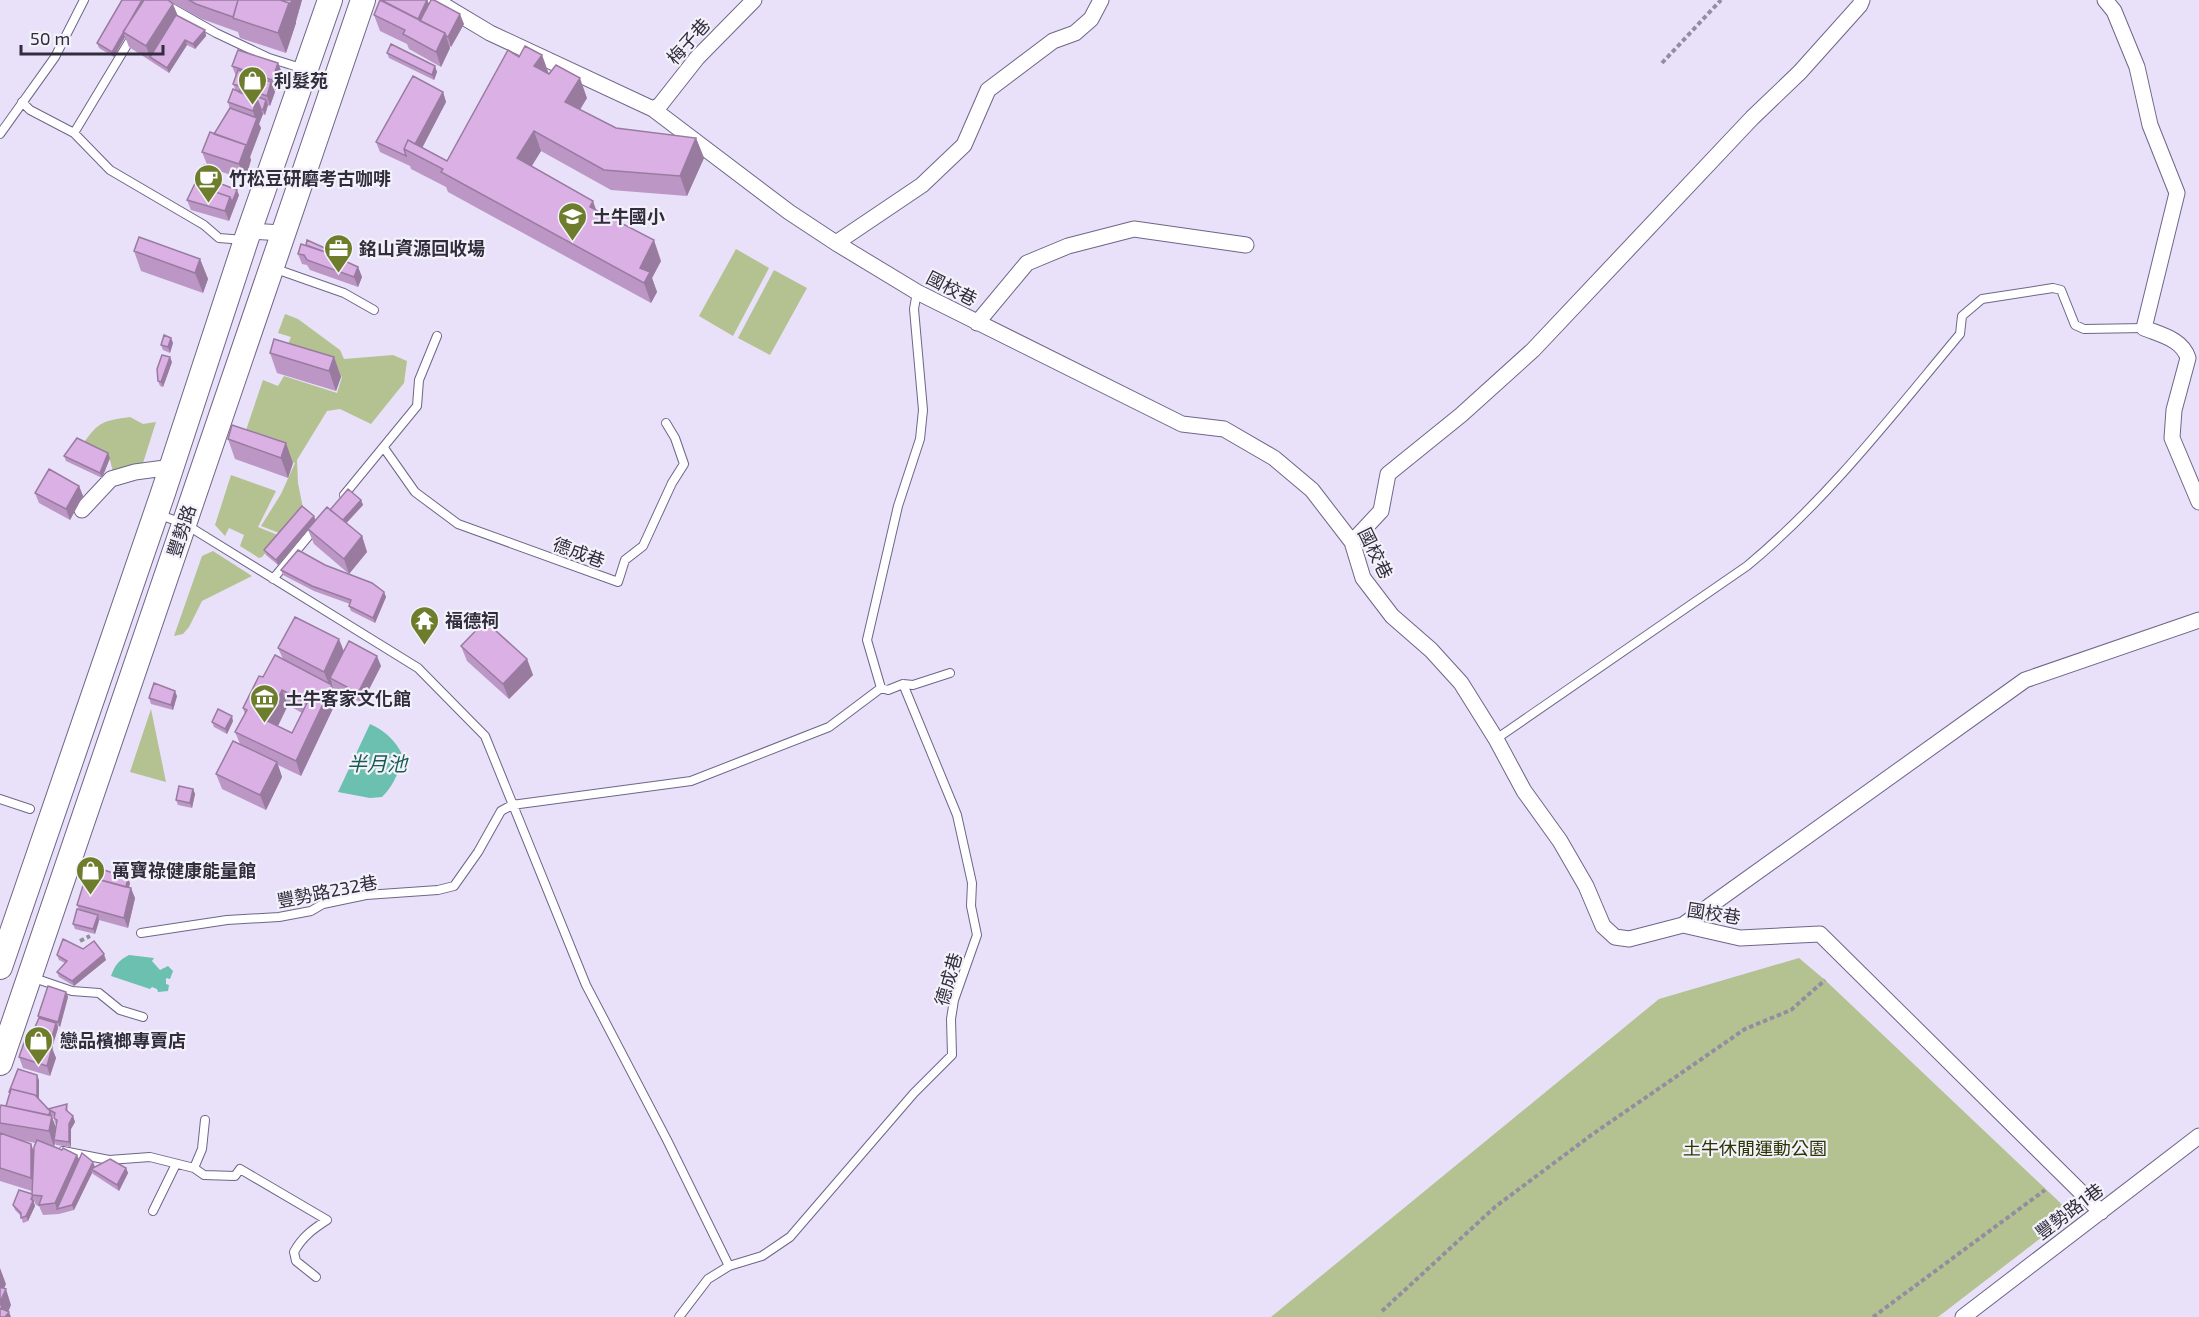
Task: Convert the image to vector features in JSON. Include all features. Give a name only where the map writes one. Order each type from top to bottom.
[{"type":"main road","name":"豐勢路","points":[[0,967],[5,939],[172,466],[248,236],[330,0]]},
{"type":"main road","name":"豐勢路","points":[[0,1063],[363,0]]},
{"type":"street","name":"國校巷","points":[[435,0],[490,33],[653,109],[789,212],[917,292],[1182,424],[1224,429],[1274,458],[1312,490],[1352,542],[1363,578],[1392,616],[1431,650],[1461,682],[1524,791],[1560,841],[1586,886],[1603,926],[1615,937],[1629,939],[1683,925],[1740,938],[1820,934],[2101,1212]]},
{"type":"street","name":"梅子巷","points":[[653,109],[660,105],[697,58],[754,0]]},
{"type":"street","points":[[836,243],[922,185],[964,146],[988,90],[1053,41],[1075,33],[1091,19],[1101,0]]},
{"type":"street","points":[[1352,542],[1382,511],[1388,474],[1461,415],[1533,350],[1752,117],[1800,72],[1862,0]]},
{"type":"street","points":[[2105,0],[2114,11],[2137,67],[2150,125],[2178,193],[2144,328],[2181,343],[2186,350],[2188,358],[2174,410],[2172,438],[2199,502]]},
{"type":"street","points":[[977,323],[1027,263],[1068,246],[1134,229],[1246,245]]},
{"type":"street","points":[[248,236],[282,233]]},
{"type":"street","points":[[82,510],[111,479],[135,472],[172,466]]},
{"type":"street","points":[[1683,925],[2025,680],[2199,620]]},
{"type":"street","name":"豐勢路1巷","points":[[1963,1317],[2199,1136]]},
{"type":"lane","points":[[0,134],[55,57],[84,0]]},
{"type":"lane","points":[[148,9],[154,0]]},
{"type":"lane","points":[[158,0],[216,33],[269,58],[306,69]]},
{"type":"lane","points":[[74,133],[136,28]]},
{"type":"lane","points":[[22,102],[30,110],[74,133],[110,170],[204,225],[219,238],[248,236]]},
{"type":"lane","points":[[270,268],[344,293],[374,310]]},
{"type":"lane","points":[[1496,739],[1747,566],[1780,539],[1847,468],[1953,343],[1960,334],[1962,316],[1982,299],[2053,288],[2061,290],[2075,325],[2084,329],[2144,328]]},
{"type":"lane","points":[[881,688],[867,640],[898,506],[921,439],[923,410],[914,309],[917,292]]},
{"type":"lane","points":[[339,501],[417,406],[419,380],[436,336]]},
{"type":"lane","name":"德成巷","points":[[384,448],[416,492],[458,524],[618,582],[625,560],[644,546],[672,483],[684,464],[675,438],[666,423]]},
{"type":"lane","points":[[155,514],[185,524],[418,668],[485,736],[586,985],[662,1130],[729,1266]]},
{"type":"lane","points":[[273,579],[324,518]]},
{"type":"lane","points":[[881,688],[888,690],[903,684],[913,685],[950,673]]},
{"type":"lane","name":"德成巷","points":[[679,1317],[708,1280],[729,1266],[762,1256],[790,1237],[914,1093],[952,1055],[951,1019],[954,1000],[976,935],[971,906],[972,883],[957,815],[903,684]]},
{"type":"lane","points":[[512,805],[691,781],[829,727],[881,688]]},
{"type":"lane","points":[[0,799],[30,809]]},
{"type":"lane","name":"豐勢路232巷","points":[[141,933],[227,920],[311,911],[323,904],[366,895],[438,890],[454,886],[478,852],[501,811],[512,805]]},
{"type":"lane","points":[[30,976],[72,991],[99,993],[120,1010],[143,1017]]},
{"type":"lane","points":[[194,1168],[202,1149],[205,1120]]},
{"type":"lane","points":[[59,1150],[109,1160],[150,1157],[194,1168],[204,1175],[235,1176],[240,1169],[327,1220],[313,1228],[294,1252],[296,1261],[316,1277]]},
{"type":"lane","points":[[153,1211],[176,1164]]},
{"type":"path","points":[[1662,63],[1721,0]]},
{"type":"path","points":[[80,941],[90,936]]},
{"type":"path","points":[[1382,1311],[1495,1207],[1580,1143],[1745,1029],[1791,1010],[1825,980]]},
{"type":"path","points":[[1873,1317],[2045,1190]]},
{"type":"green space","points":[[736,249],[769,268],[733,336],[699,316]]},
{"type":"green space","points":[[774,270],[807,288],[770,355],[738,338]]},
{"type":"green space","points":[[285,314],[298,319],[340,350],[344,359],[393,355],[407,361],[404,383],[371,424],[340,409],[327,411],[297,460],[298,483],[303,508],[282,534],[261,526],[281,494],[295,463],[241,445],[263,380],[278,386],[284,376],[337,393],[342,377],[282,358],[291,337],[278,333]]},
{"type":"green space","points":[[130,417],[143,424],[156,422],[143,463],[113,472],[109,456],[83,444],[102,423]]},
{"type":"green space","points":[[231,475],[276,491],[258,527],[280,536],[262,557],[259,558],[240,546],[244,535],[229,528],[225,536],[215,525]]},
{"type":"green space","points":[[213,551],[252,576],[202,601],[189,627],[183,634],[174,636],[202,556]]},
{"type":"green space","points":[[151,709],[166,782],[130,772]]},
{"type":"green space","name":"土牛休閒運動公園","points":[[1799,958],[2072,1214],[1938,1317],[1271,1317],[1659,999]]},
{"type":"water","name":"半月池","points":[[370,724],[389,736],[402,754],[396,777],[382,797],[370,798],[338,792]]},
{"type":"water","points":[[129,955],[154,958],[152,961],[160,970],[168,966],[173,971],[170,979],[166,978],[166,984],[169,985],[168,991],[158,992],[152,987],[150,989],[111,976],[118,963]]},
{"type":"building","points":[[122,0],[142,0],[112,52],[97,43]]},
{"type":"building","points":[[144,0],[168,0],[173,4],[146,46],[123,32]]},
{"type":"building","points":[[189,0],[238,0],[233,17]]},
{"type":"building","points":[[238,0],[280,0],[289,3],[278,33],[233,18]]},
{"type":"building","points":[[380,0],[445,33],[436,52],[403,34],[405,30],[374,15]]},
{"type":"building","points":[[383,0],[427,0],[418,19]]},
{"type":"building","points":[[431,0],[460,14],[448,37],[445,33],[420,21]]},
{"type":"building","points":[[176,15],[205,30],[193,44],[185,40],[167,68],[150,57]]},
{"type":"building","points":[[391,44],[435,66],[432,75],[387,53]]},
{"type":"building","points":[[525,46],[542,55],[534,66],[549,74],[556,65],[580,78],[565,102],[616,128],[696,138],[680,176],[604,170],[534,131],[517,158],[593,201],[590,207],[654,240],[640,268],[650,272],[644,283],[441,172],[443,169],[404,149],[408,140],[447,161],[508,50],[519,57]]},
{"type":"building","points":[[238,50],[278,63],[272,80],[232,66]]},
{"type":"building","points":[[238,70],[271,82],[267,96],[233,84]]},
{"type":"building","points":[[413,76],[443,92],[415,144],[408,140],[404,149],[406,156],[376,142]]},
{"type":"building","points":[[233,89],[257,99],[253,111],[228,102]]},
{"type":"building","points":[[240,90],[266,100],[263,110],[257,99],[239,92]]},
{"type":"building","points":[[230,108],[257,118],[246,147],[246,145],[214,134]]},
{"type":"building","points":[[210,132],[246,145],[239,164],[202,152]]},
{"type":"building","points":[[204,165],[212,170],[204,188],[230,197],[225,211],[187,200]]},
{"type":"building","points":[[211,180],[237,190],[232,202],[230,197],[207,189]]},
{"type":"building","points":[[139,237],[200,259],[195,273],[134,251]]},
{"type":"building","points":[[307,240],[329,250],[328,253],[306,245]]},
{"type":"building","points":[[301,244],[358,267],[354,277],[307,260],[304,255],[298,254]]},
{"type":"building","points":[[164,335],[171,338],[168,347],[161,345]]},
{"type":"building","points":[[274,339],[334,357],[329,371],[270,353]]},
{"type":"building","points":[[162,355],[170,357],[161,382],[158,381],[157,369]]},
{"type":"building","points":[[232,425],[286,443],[281,458],[228,439]]},
{"type":"building","points":[[77,438],[108,453],[100,473],[64,456]]},
{"type":"building","points":[[49,469],[79,486],[66,509],[35,493]]},
{"type":"building","points":[[348,489],[361,500],[343,520],[330,510]]},
{"type":"building","points":[[302,506],[314,516],[276,560],[264,550]]},
{"type":"building","points":[[327,507],[362,536],[344,559],[308,529]]},
{"type":"building","points":[[298,550],[325,565],[372,583],[384,592],[373,618],[349,606],[351,600],[312,586],[281,570]]},
{"type":"building","points":[[295,617],[339,639],[324,672],[278,648]]},
{"type":"building","points":[[485,621],[527,659],[503,684],[461,646]]},
{"type":"building","points":[[349,641],[377,656],[358,693],[330,678]]},
{"type":"building","points":[[275,655],[332,685],[296,761],[235,732],[247,710],[243,708],[259,676],[263,677]],"holes":[[[282,690],[307,703],[292,733],[267,721]]]},
{"type":"building","points":[[154,683],[175,691],[171,705],[149,698]]},
{"type":"building","points":[[218,709],[232,716],[225,729],[212,722]]},
{"type":"building","points":[[233,741],[277,762],[260,795],[216,774]]},
{"type":"building","points":[[179,786],[193,789],[190,803],[176,800]]},
{"type":"building","points":[[92,866],[128,878],[126,887],[89,877]]},
{"type":"building","points":[[86,876],[131,888],[124,918],[77,905]]},
{"type":"building","points":[[77,909],[98,915],[93,929],[73,924]]},
{"type":"building","points":[[63,939],[83,949],[94,941],[104,954],[72,981],[57,972],[67,961],[57,955]]},
{"type":"building","points":[[48,986],[66,992],[58,1022],[38,1016]]},
{"type":"building","points":[[39,1018],[56,1023],[49,1047],[29,1041],[30,1037],[44,1040],[47,1031],[35,1027]]},
{"type":"building","points":[[25,1040],[52,1048],[47,1066],[19,1057]]},
{"type":"building","points":[[18,1069],[37,1075],[37,1097],[11,1089],[9,1092]]},
{"type":"building","points":[[11,1089],[35,1095],[50,1111],[49,1115],[6,1106]]},
{"type":"building","points":[[67,1104],[66,1110],[73,1116],[69,1124],[69,1142],[54,1140],[57,1120],[54,1118],[55,1113],[48,1109]]},
{"type":"building","points":[[1,1105],[52,1116],[49,1131],[0,1123]]},
{"type":"building","points":[[0,1133],[31,1144],[31,1178],[0,1168]]},
{"type":"building","points":[[37,1140],[77,1155],[55,1203],[39,1205],[42,1196],[32,1195],[34,1147]]},
{"type":"building","points":[[82,1153],[93,1162],[72,1205],[57,1209]]},
{"type":"building","points":[[110,1159],[126,1168],[117,1185],[91,1169]]},
{"type":"building","points":[[19,1190],[33,1195],[31,1199],[33,1201],[26,1216],[21,1218],[21,1213],[13,1205]]},
{"type":"building","points":[[0,1287],[6,1289],[0,1302]]},
{"type":"building","points":[[0,1308],[9,1312],[5,1317],[0,1317]]},
{"type":"place","name":"利髮苑","points":[[253,106]]},
{"type":"place","name":"竹松豆研磨考古咖啡","points":[[208,204]]},
{"type":"place","name":"土牛國小","points":[[572,242]]},
{"type":"place","name":"銘山資源回收場","points":[[338,274]]},
{"type":"place","name":"福德祠","points":[[424,646]]},
{"type":"place","name":"土牛客家文化館","points":[[264,724]]},
{"type":"place","name":"萬寶祿健康能量館","points":[[91,896]]},
{"type":"place","name":"戀品檳榔專賣店","points":[[39,1066]]}]
